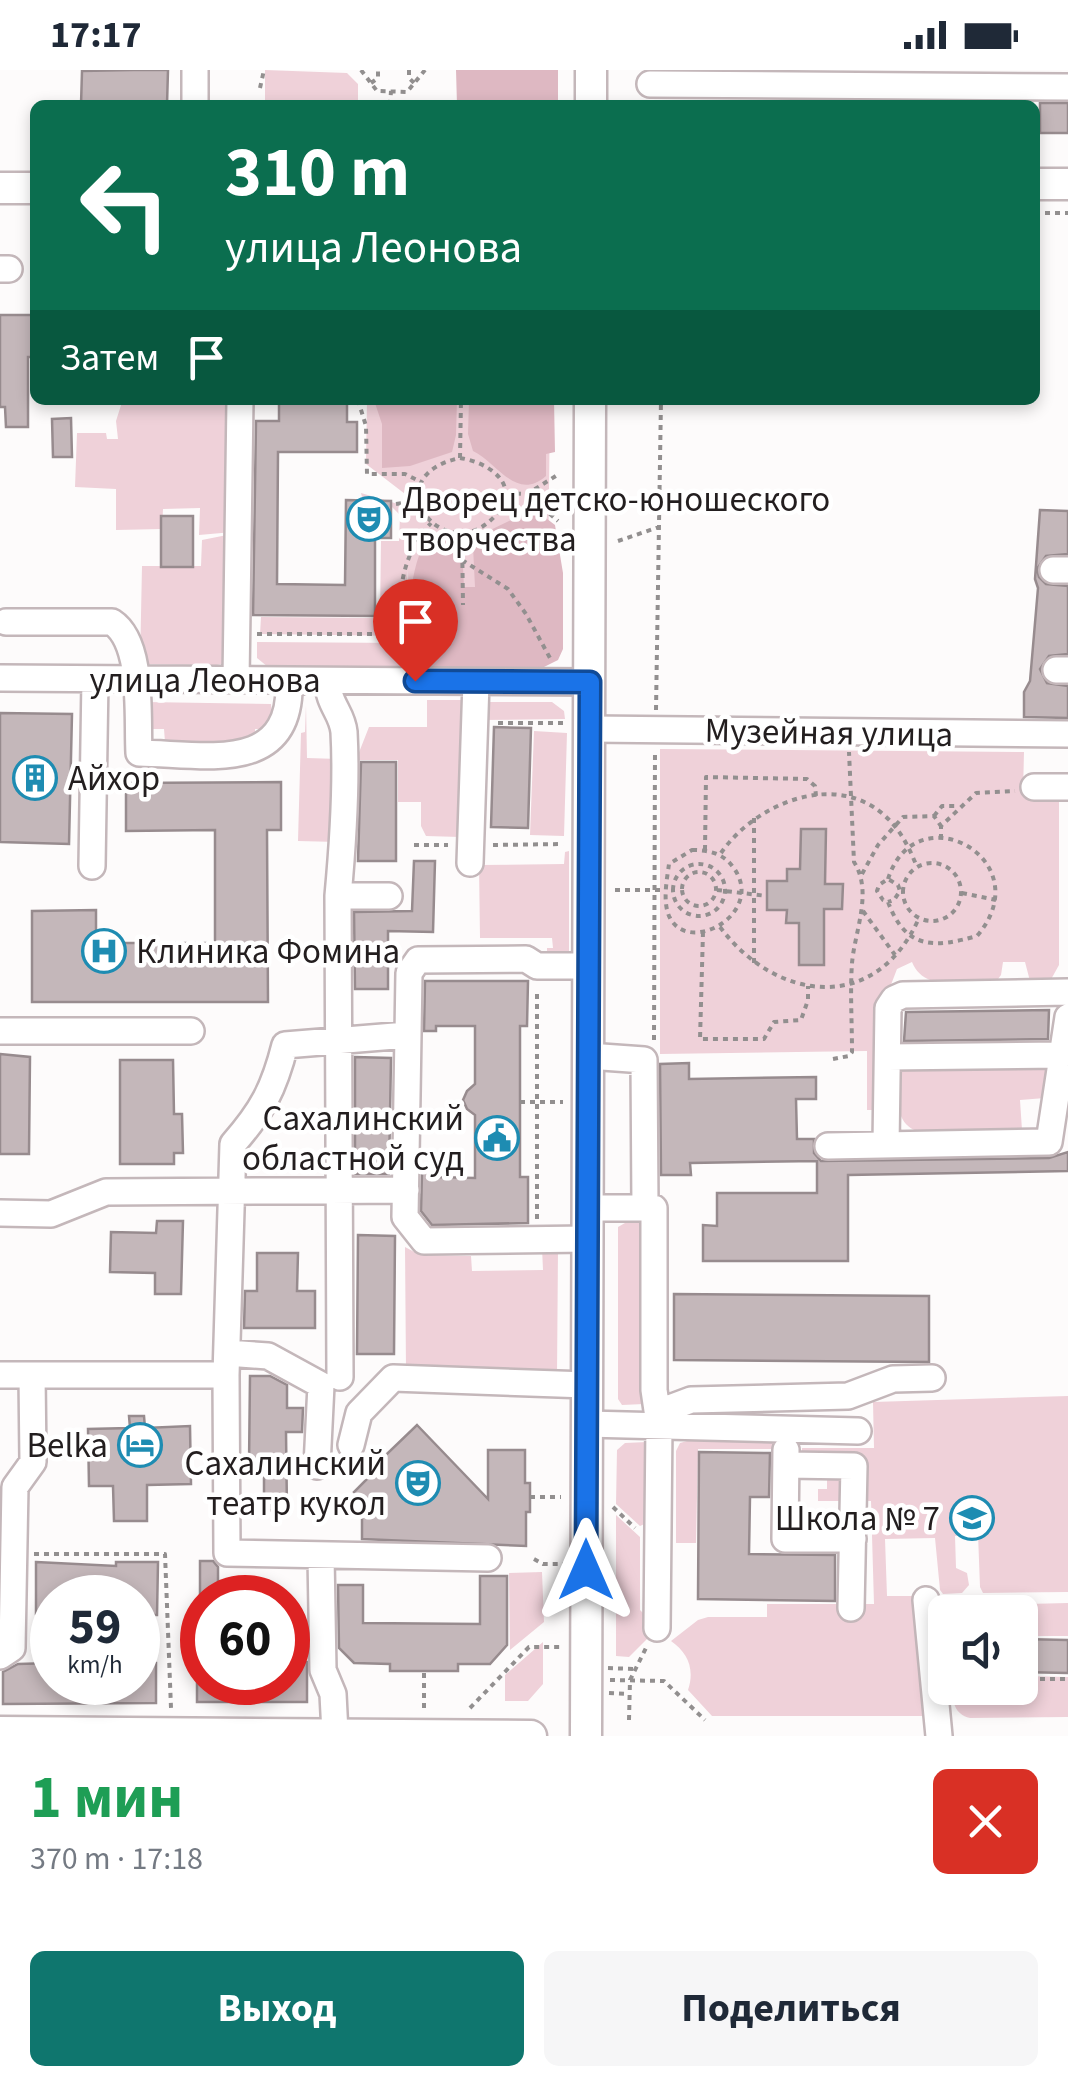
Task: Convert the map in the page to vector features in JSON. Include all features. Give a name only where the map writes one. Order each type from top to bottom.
[{"type":"main road","points":[[591,70],[591,100]]},
{"type":"main road","points":[[1040,184],[1068,184]]},
{"type":"main road","points":[[0,188],[30,188]]},
{"type":"main road","points":[[586,1736],[589,966],[579,726],[590,682],[590,405]]},
{"type":"main road","points":[[0,1732],[531,1736]]},
{"type":"street","points":[[195,70],[195,100]]},
{"type":"street","points":[[650,84],[830,87],[1019,78],[1068,87]]},
{"type":"street","points":[[236,680],[240,405]]},
{"type":"street","points":[[6,622],[112,622],[122,629],[130,643],[135,679],[139,753],[237,755],[262,748],[285,724],[289,680]]},
{"type":"street","name":"улица Леонова","points":[[0,678],[590,682]]},
{"type":"street","points":[[92,866],[95,679]]},
{"type":"street","points":[[328,681],[328,697],[344,726],[338,896],[340,1377]]},
{"type":"street","points":[[470,863],[476,682]]},
{"type":"street","name":"Музейная улица","points":[[579,726],[1068,734]]},
{"type":"street","points":[[1034,787],[1068,786]]},
{"type":"street","points":[[338,896],[389,896]]},
{"type":"street","points":[[589,966],[537,966],[526,959],[418,960],[409,973],[405,1217],[424,1241],[537,1239],[654,1208],[654,1390],[659,1418],[657,1628]]},
{"type":"street","points":[[886,1145],[888,1008],[894,998],[903,994],[1068,992]]},
{"type":"street","points":[[828,1146],[1048,1142],[1068,1017]]},
{"type":"street","points":[[0,1031],[192,1032]]},
{"type":"street","points":[[407,1035],[286,1038],[276,1082],[258,1116],[232,1144],[226,1364],[228,1553],[488,1558]]},
{"type":"street","points":[[888,1057],[1061,1055]]},
{"type":"street","points":[[588,1056],[644,1060],[646,1208]]},
{"type":"street","points":[[0,1214],[51,1214],[106,1192],[406,1190]]},
{"type":"street","points":[[0,1375],[226,1364],[268,1356],[321,1385],[317,1466]]},
{"type":"street","points":[[0,1656],[12,1648],[15,1488],[34,1462],[32,1375]]},
{"type":"street","points":[[351,1446],[359,1413],[394,1378],[587,1385]]},
{"type":"street","points":[[587,1424],[659,1418],[691,1400],[848,1396],[893,1379],[932,1378]]},
{"type":"street","points":[[659,1418],[674,1428],[858,1431]]},
{"type":"street","points":[[786,1430],[785,1539],[853,1539]]},
{"type":"street","points":[[786,1465],[854,1466],[851,1608]]},
{"type":"street","points":[[321,1556],[322,1670],[333,1694],[335,1733]]},
{"type":"street","points":[[926,1600],[939,1736]]},
{"type":"path","points":[[260,88],[264,70]]},
{"type":"path","points":[[361,70],[377,91],[391,92],[407,92],[425,70]]},
{"type":"path","points":[[371,84],[378,78],[378,70]]},
{"type":"path","points":[[409,70],[414,84]]},
{"type":"path","points":[[390,100],[391,92]]},
{"type":"path","points":[[1040,213],[1068,213]]},
{"type":"path","points":[[360,405],[366,426],[367,474],[405,474],[421,482]]},
{"type":"path","points":[[460,458],[461,405]]},
{"type":"path","points":[[656,711],[662,405]]},
{"type":"path","points":[[460,458],[478,460],[494,468],[506,493],[502,508],[478,529],[462,533],[445,531],[421,511],[421,482],[430,470],[444,462],[460,458]]},
{"type":"path","points":[[506,493],[527,494],[559,474]]},
{"type":"path","points":[[527,494],[558,522]]},
{"type":"path","points":[[396,504],[418,501]]},
{"type":"path","points":[[400,670],[404,564],[413,542],[431,523]]},
{"type":"path","points":[[618,541],[659,526]]},
{"type":"path","points":[[462,533],[463,606]]},
{"type":"path","points":[[462,560],[508,589],[555,667]]},
{"type":"path","points":[[237,634],[400,634]]},
{"type":"path","points":[[475,722],[579,726]]},
{"type":"path","points":[[654,1041],[655,745]]},
{"type":"path","points":[[849,750],[854,862],[862,874]]},
{"type":"path","points":[[705,850],[706,777],[807,779],[815,786],[816,796]]},
{"type":"path","points":[[941,826],[976,793],[1034,787]]},
{"type":"path","points":[[720,854],[735,833],[776,806],[816,796],[850,798],[882,813],[908,846],[917,867]]},
{"type":"path","points":[[833,1059],[852,1052],[852,961],[862,911],[862,874],[878,844],[902,817],[934,816],[942,806],[963,806]]},
{"type":"path","points":[[934,816],[941,826],[941,839]]},
{"type":"path","points":[[754,818],[754,964]]},
{"type":"path","points":[[888,879],[894,881],[901,891],[904,902],[918,918],[930,922],[952,914],[962,893],[955,873],[947,866],[927,863],[917,867],[905,882],[901,891],[894,900],[882,900],[877,890],[908,846],[923,839],[941,839],[965,844],[985,860],[994,876],[996,900],[988,924],[978,936],[944,945],[926,944],[911,936],[894,917],[888,902]]},
{"type":"path","points":[[692,850],[720,854],[739,877],[742,891],[731,918],[720,927],[703,932],[680,927],[671,920],[669,864],[692,850]]},
{"type":"path","points":[[699,863],[718,871],[726,890],[718,909],[699,917],[680,909],[669,890],[680,871],[699,863]]},
{"type":"path","points":[[699,863],[699,872]]},
{"type":"path","points":[[699,872],[711,878],[716,890],[711,902],[700,907],[687,902],[682,890],[686,877],[699,872]]},
{"type":"path","points":[[615,890],[682,890]]},
{"type":"path","points":[[716,890],[767,896]]},
{"type":"path","points":[[862,890],[877,890]]},
{"type":"path","points":[[962,893],[996,900]]},
{"type":"path","points":[[699,917],[700,907]]},
{"type":"path","points":[[862,911],[895,955]]},
{"type":"path","points":[[720,927],[754,964],[776,977],[826,988],[852,985],[883,968],[911,936],[918,918]]},
{"type":"path","points":[[703,932],[700,1039],[764,1039],[774,1022],[802,1020],[808,986]]},
{"type":"path","points":[[537,966],[537,1239]]},
{"type":"path","points":[[520,1102],[568,1102]]},
{"type":"path","points":[[530,1498],[566,1498]]},
{"type":"path","points":[[609,1504],[658,1549]]},
{"type":"path","points":[[14,1554],[165,1554],[170,1708]]},
{"type":"path","points":[[534,1558],[543,1564],[565,1564]]},
{"type":"path","points":[[629,1720],[630,1680],[657,1628]]},
{"type":"path","points":[[470,1708],[529,1646],[564,1647]]},
{"type":"path","points":[[424,1671],[424,1708]]},
{"type":"path","points":[[1038,1679],[1068,1679]]},
{"type":"path","points":[[608,1680],[664,1681],[705,1720]]},
{"type":"shaded area","points":[[265,70],[347,73],[358,84],[358,100],[265,100]]},
{"type":"shaded area","points":[[456,70],[558,70],[558,100],[457,100]]},
{"type":"shaded area","points":[[121,405],[232,405],[233,532],[199,535],[200,508],[163,509],[162,529],[116,530],[116,489],[75,487],[77,433],[106,433],[107,439],[118,439],[116,421]]},
{"type":"shaded area","points":[[367,405],[550,405],[547,665],[409,665],[408,570],[403,636],[260,634],[261,617],[380,618],[381,541],[399,541],[400,515],[392,507],[362,497],[361,493],[408,507],[409,497],[366,464]]},
{"type":"shaded area","points":[[376,405],[457,405],[452,452],[410,466],[382,468],[382,424]]},
{"type":"shaded area","points":[[469,405],[554,405],[555,452],[546,454],[546,476],[535,483],[525,485],[508,478],[473,451],[468,434]]},
{"type":"shaded area","points":[[534,509],[555,525],[563,573],[563,649],[558,660],[538,670],[407,667],[413,580],[431,531],[456,538],[462,547],[464,587],[475,587],[476,537]]},
{"type":"shaded area","points":[[232,534],[226,663],[140,664],[142,566],[201,566],[202,540]]},
{"type":"shaded area","points":[[257,642],[403,643],[399,668],[268,667],[257,658]]},
{"type":"shaded area","points":[[427,700],[471,700],[460,837],[426,836],[421,826],[421,802],[398,802],[398,760],[356,760],[369,727],[427,727]]},
{"type":"shaded area","points":[[145,702],[271,704],[273,729],[255,729],[255,742],[165,742],[164,729],[141,729]]},
{"type":"shaded area","points":[[480,702],[552,702],[564,711],[565,719],[479,720]]},
{"type":"shaded area","points":[[306,705],[307,758],[339,759],[338,842],[298,841],[301,733],[305,732]]},
{"type":"shaded area","points":[[534,731],[567,733],[564,836],[530,835]]},
{"type":"shaded area","points":[[660,749],[1024,752],[1023,793],[1059,798],[1059,965],[1049,983],[1030,981],[1025,962],[1003,962],[995,983],[936,982],[918,972],[912,962],[897,969],[884,1003],[883,1110],[867,1110],[867,1051],[660,1054]]},
{"type":"shaded area","points":[[569,851],[569,956],[547,955],[547,948],[553,948],[552,938],[480,938],[479,865],[564,864],[565,852]]},
{"type":"shaded area","points":[[897,1062],[1055,1062],[1045,1098],[1020,1100],[1022,1130],[917,1131],[903,1120],[899,1111]]},
{"type":"shaded area","points":[[625,1223],[648,1223],[644,1404],[622,1405],[618,1399],[618,1227]]},
{"type":"shaded area","points":[[405,1247],[420,1255],[471,1256],[472,1271],[543,1270],[542,1248],[558,1250],[557,1375],[406,1370]]},
{"type":"shaded area","points":[[1068,1396],[1068,1592],[983,1593],[978,1534],[955,1536],[956,1568],[967,1573],[969,1585],[962,1593],[943,1594],[935,1538],[885,1539],[887,1596],[919,1596],[926,1716],[712,1716],[688,1690],[688,1662],[671,1641],[698,1620],[767,1617],[767,1604],[874,1604],[871,1501],[818,1501],[818,1489],[827,1489],[827,1469],[801,1477],[802,1448],[874,1448],[873,1402]]},
{"type":"shaded area","points":[[776,1441],[777,1449],[698,1449],[696,1543],[676,1543],[676,1451],[680,1443]]},
{"type":"shaded area","points":[[647,1442],[649,1522],[640,1526],[616,1504],[617,1450],[625,1443]]},
{"type":"shaded area","points":[[616,1515],[640,1537],[640,1610],[648,1618],[649,1637],[629,1657],[616,1656]]},
{"type":"shaded area","points":[[542,1572],[544,1622],[510,1650],[509,1573]]},
{"type":"shaded area","points":[[1068,1603],[1068,1636],[1038,1636],[1038,1604]]},
{"type":"shaded area","points":[[543,1642],[543,1684],[528,1701],[505,1701],[505,1675]]},
{"type":"shaded area","points":[[1038,1676],[1068,1677],[1068,1717],[970,1718],[955,1707],[1038,1705]]},
{"type":"building","points":[[168,70],[167,100],[81,100],[82,71]]},
{"type":"building","points":[[1040,103],[1068,103],[1068,133],[1040,133]]},
{"type":"building","points":[[0,315],[30,315],[28,427],[6,427],[5,407],[0,407]]},
{"type":"building","name":"Дворец детско-юношеского творчества","points":[[279,405],[347,405],[347,422],[357,422],[357,452],[278,452],[277,584],[345,585],[346,500],[391,501],[391,538],[375,538],[375,616],[253,615],[256,421],[279,421]]},
{"type":"building","points":[[71,418],[72,457],[53,457],[52,419]]},
{"type":"building","points":[[1040,510],[1068,511],[1068,554],[1046,556],[1037,569],[1046,584],[1068,586],[1068,654],[1049,656],[1040,669],[1047,683],[1068,686],[1068,718],[1024,717],[1038,588],[1035,579]]},
{"type":"building","points":[[161,516],[193,516],[193,567],[161,567]]},
{"type":"building","name":"Айхор","points":[[0,713],[72,714],[69,844],[0,842]]},
{"type":"building","points":[[494,727],[531,728],[528,828],[491,827]]},
{"type":"building","points":[[361,762],[396,762],[396,861],[358,861]]},
{"type":"building","points":[[281,782],[281,830],[267,830],[268,1002],[32,1002],[32,911],[96,910],[96,943],[215,943],[215,830],[126,831],[126,783]]},
{"type":"building","points":[[801,829],[826,829],[825,884],[843,884],[842,909],[824,909],[824,965],[799,965],[799,923],[786,923],[787,910],[767,910],[767,881],[787,881],[787,869],[800,869]]},
{"type":"building","points":[[414,861],[435,861],[433,932],[388,931],[388,989],[355,989],[354,912],[412,911]]},
{"type":"building","points":[[425,981],[528,981],[527,1026],[520,1026],[520,1177],[528,1177],[528,1223],[432,1225],[421,1211],[422,1172],[436,1172],[435,1177],[475,1178],[475,1115],[463,1100],[475,1084],[475,1026],[436,1026],[436,1031],[424,1031]]},
{"type":"building","points":[[1049,1010],[1048,1039],[904,1041],[906,1012]]},
{"type":"building","points":[[0,1054],[30,1057],[29,1154],[0,1154]]},
{"type":"building","points":[[355,1057],[391,1058],[389,1174],[355,1174]]},
{"type":"building","points":[[120,1060],[173,1060],[174,1114],[182,1114],[183,1153],[174,1153],[174,1164],[120,1164]]},
{"type":"building","points":[[689,1063],[689,1079],[816,1077],[816,1099],[796,1099],[797,1139],[814,1139],[814,1153],[821,1161],[1049,1158],[1068,1152],[1068,1171],[848,1175],[848,1261],[703,1261],[703,1225],[717,1226],[717,1193],[817,1193],[817,1161],[690,1163],[691,1175],[661,1175],[660,1064]]},
{"type":"building","points":[[157,1221],[183,1221],[181,1294],[155,1294],[155,1273],[110,1272],[111,1232],[156,1233]]},
{"type":"building","points":[[358,1235],[395,1236],[394,1354],[357,1354]]},
{"type":"building","points":[[257,1253],[298,1253],[297,1291],[315,1291],[315,1328],[244,1328],[245,1291],[257,1291]]},
{"type":"building","points":[[674,1294],[929,1296],[929,1362],[674,1360]]},
{"type":"building","points":[[250,1376],[270,1376],[287,1385],[287,1408],[303,1408],[302,1432],[286,1432],[287,1511],[264,1510],[264,1465],[249,1465]]},
{"type":"building","points":[[129,1416],[144,1416],[145,1428],[190,1426],[191,1484],[147,1485],[147,1521],[114,1521],[113,1486],[89,1486],[88,1429],[130,1428]]},
{"type":"building","name":"Сахалинский театр кукол","points":[[417,1425],[488,1499],[488,1450],[525,1450],[525,1483],[530,1483],[526,1546],[362,1539],[362,1501],[354,1492],[369,1477],[366,1474]]},
{"type":"building","points":[[699,1452],[770,1453],[769,1497],[750,1497],[749,1554],[835,1555],[835,1601],[698,1599]]},
{"type":"building","points":[[200,1561],[213,1561],[218,1567],[218,1575],[200,1575]]},
{"type":"building","points":[[36,1562],[116,1566],[116,1562],[158,1562],[158,1575],[36,1575]]},
{"type":"building","points":[[480,1576],[507,1576],[507,1645],[490,1664],[458,1664],[458,1671],[390,1671],[390,1664],[354,1663],[339,1648],[338,1585],[363,1585],[363,1623],[480,1624]]},
{"type":"building","points":[[1038,1639],[1068,1640],[1068,1673],[1038,1672]]},
{"type":"building","points":[[18,1664],[30,1664],[30,1704],[3,1704],[3,1672]]},
{"type":"place","name":"Дворец детско-юношеского творчества","points":[[369,519]]},
{"type":"place","name":"Айхор","points":[[35,778]]},
{"type":"place","name":"Клиника Фомина","points":[[104,951]]},
{"type":"place","name":"Сахалинский областной суд","points":[[497,1138]]},
{"type":"place","name":"Belka","points":[[140,1445]]},
{"type":"place","name":"Сахалинский театр кукол","points":[[418,1483]]},
{"type":"place","name":"Школа № 7","points":[[972,1518]]},
{"type":"route","points":[[415,681],[590,682],[586,1570]]}]
